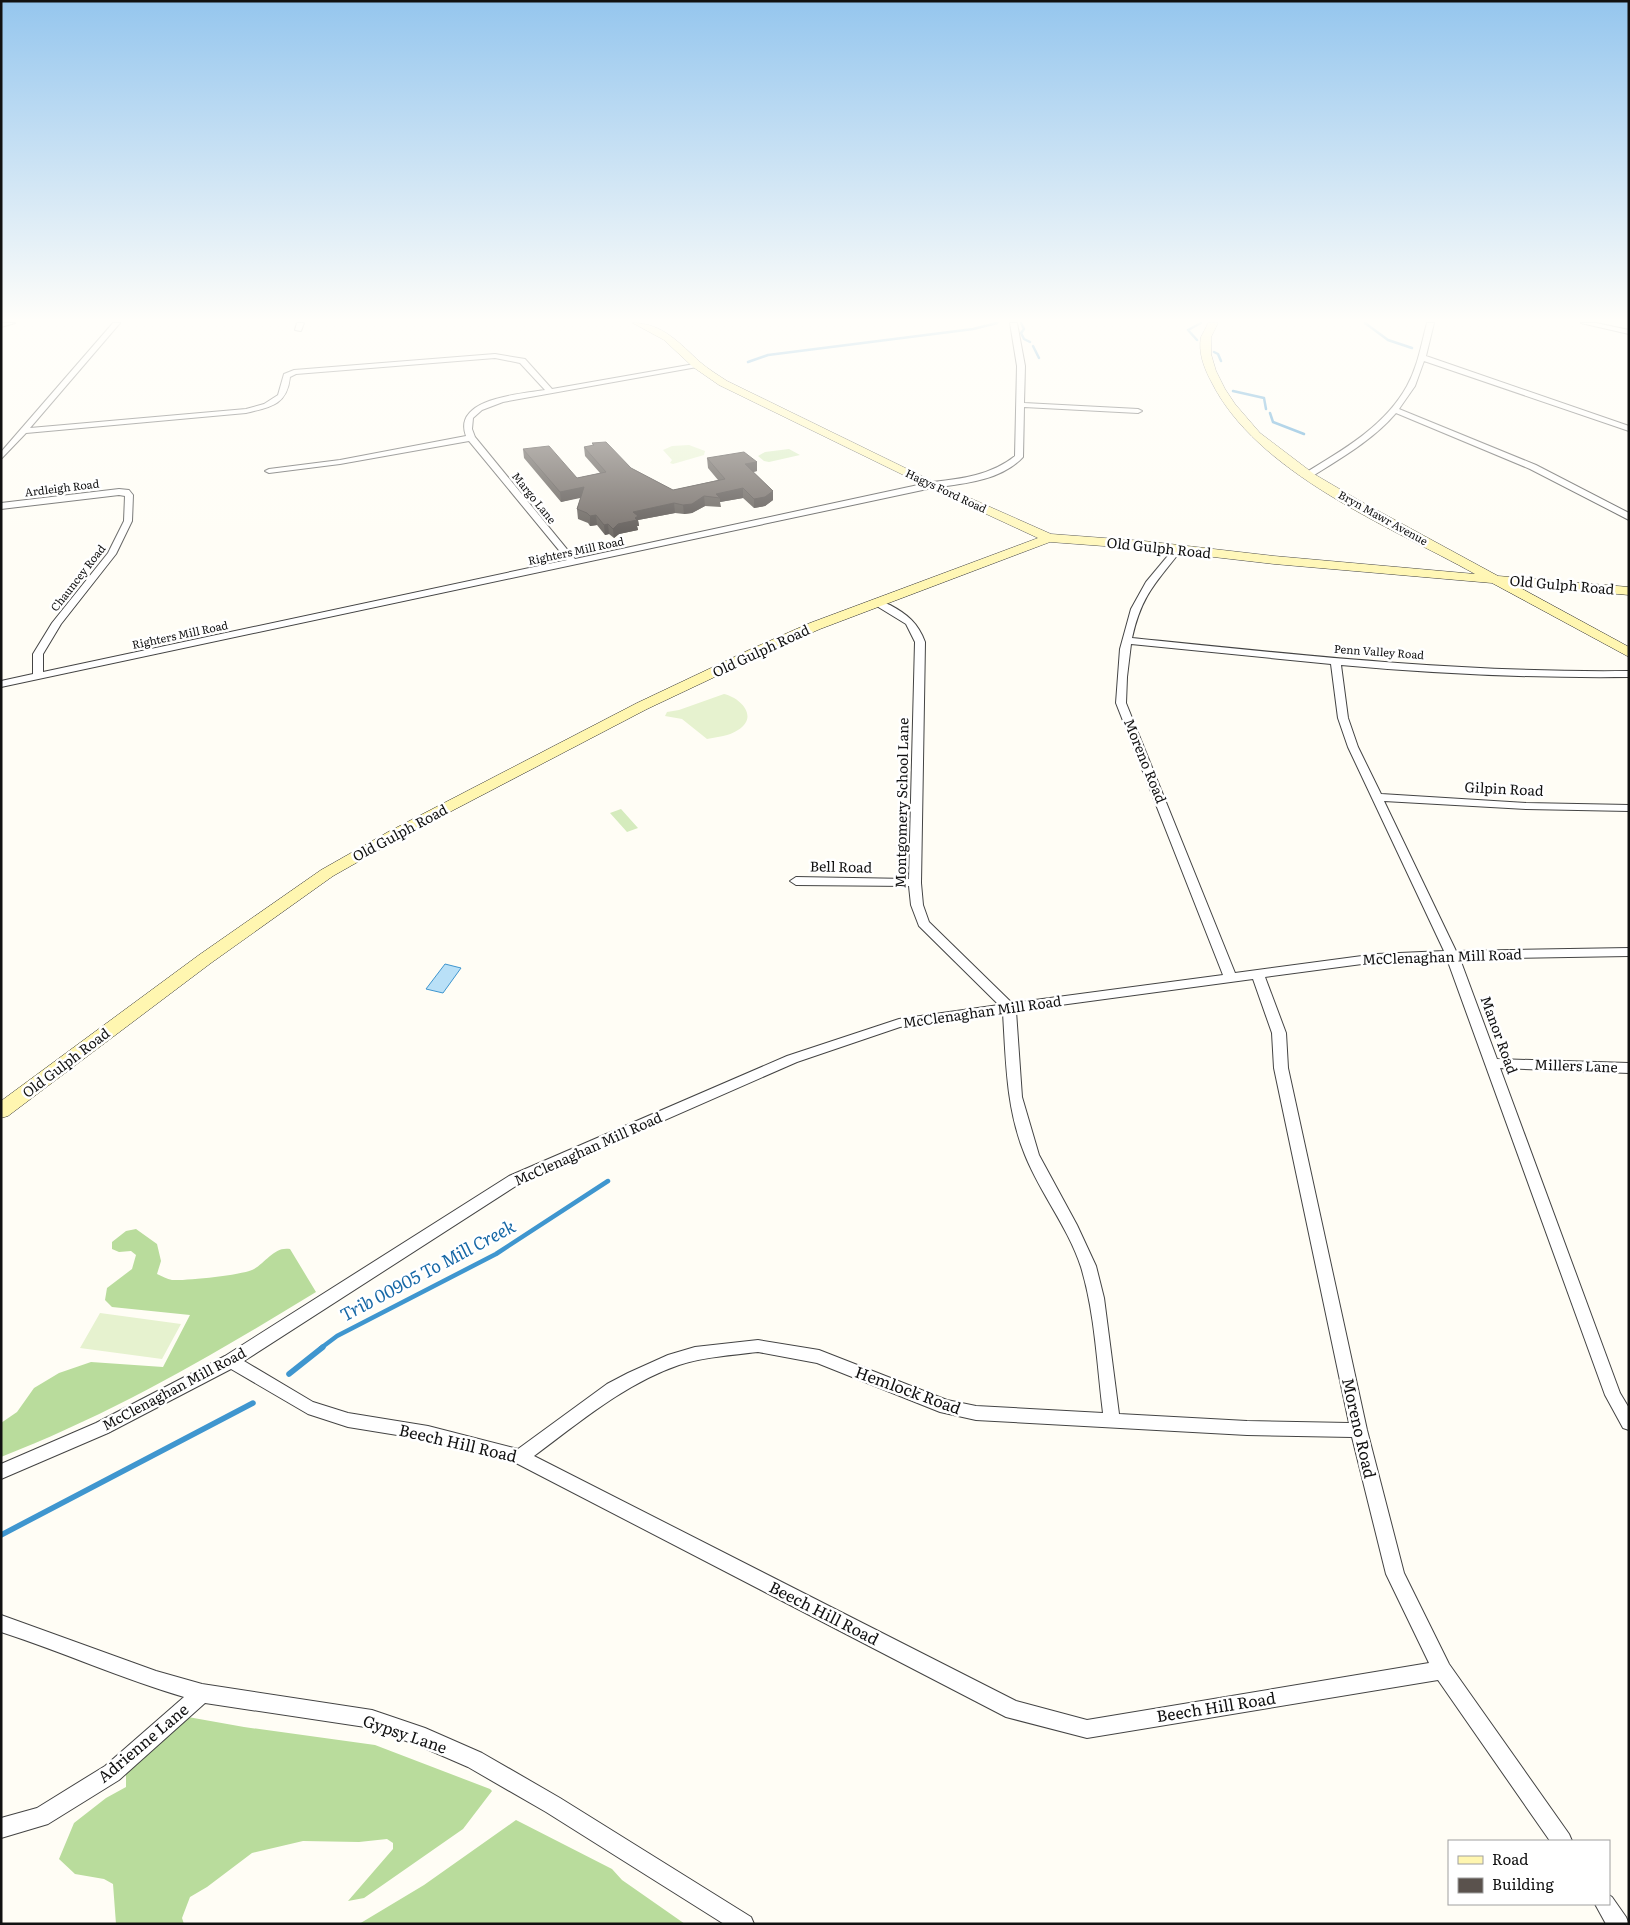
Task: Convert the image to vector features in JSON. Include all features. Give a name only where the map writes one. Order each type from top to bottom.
[{"type":"street","points":[[1,457],[40,413]]},
{"type":"street","points":[[24,431],[226,413]]},
{"type":"street","points":[[269,471],[340,462],[471,438],[466,429],[467,420],[473,413]]},
{"type":"street","name":"Hagys Ford Road","points":[[784,413],[932,485],[1049,538]]},
{"type":"street","name":"Righters Mill Road","points":[[1,684],[932,485],[993,474],[1018,458],[1021,413]]},
{"type":"street","name":"Bryn Mawr Avenue","points":[[1235,413],[1266,444],[1308,475],[1386,521],[1629,653]]},
{"type":"street","points":[[1308,475],[1357,444],[1392,413]]},
{"type":"street","points":[[1402,413],[1533,467],[1629,517]]},
{"type":"street","points":[[1582,413],[1629,429]]},
{"type":"street","name":"Margo Lane","points":[[471,438],[572,562]]},
{"type":"street","name":"Ardleigh Road","points":[[1,506],[126,492]]},
{"type":"street","name":"Chauncey Road","points":[[38,676],[38,654],[57,623],[112,554],[128,521],[129,495],[126,492]]},
{"type":"street","name":"Old Gulph Road","points":[[1,1112],[204,959],[327,873],[394,835],[642,706],[815,626],[1049,538],[1179,548],[1274,560],[1629,590]]},
{"type":"street","name":"Moreno Road","points":[[1179,548],[1157,572],[1141,598],[1130,627],[1120,676],[1121,703],[1231,978]]},
{"type":"street","points":[[1430,573],[1445,566],[1449,554]]},
{"type":"street","name":"Montgomery School Lane","points":[[878,602],[910,621],[917,630],[920,642],[917,905],[923,923],[1009,1008]]},
{"type":"street","name":"Penn Valley Road","points":[[1128,642],[1256,656],[1498,673],[1579,676],[1629,674]]},
{"type":"street","name":"Manor Road","points":[[1336,662],[1343,718],[1353,747],[1452,955],[1613,1395],[1629,1423]]},
{"type":"street","name":"Gilpin Road","points":[[1378,797],[1526,806],[1629,808]]},
{"type":"street","name":"Bell Road","points":[[796,881],[916,883]]},
{"type":"street","name":"McClenaghan Mill Road","points":[[1,1472],[102,1428],[231,1361],[514,1180],[792,1059],[899,1023],[1377,958],[1629,952]]},
{"type":"street","name":"Moreno Road","points":[[1257,974],[1279,1033],[1281,1068],[1359,1430],[1395,1574],[1442,1670],[1561,1840]]},
{"type":"street","points":[[1009,1008],[1015,1097],[1032,1155],[1070,1225],[1088,1266],[1096,1298],[1112,1420]]},
{"type":"street","name":"Millers Lane","points":[[1493,1064],[1629,1068]]},
{"type":"street","name":"Hemlock Road","points":[[520,1457],[613,1389],[634,1378],[688,1356],[758,1346],[819,1357],[946,1407],[976,1413],[1247,1428],[1359,1430]]},
{"type":"street","name":"Beech Hill Road","points":[[231,1361],[316,1410],[348,1420],[428,1433],[520,1457],[1013,1710],[1087,1729],[1442,1670]]},
{"type":"street","name":"Gypsy Lane","points":[[1,1624],[38,1634],[156,1680],[202,1693],[372,1719],[425,1738],[475,1760],[553,1804],[744,1924]]},
{"type":"street","name":"Adrienne Lane","points":[[1,1828],[41,1817],[112,1773],[202,1693]]},
{"type":"street","points":[[1606,1905],[1619,1924]]},
{"type":"green space","points":[[689,445],[705,451],[704,455],[673,464],[670,463],[672,460],[663,450],[672,446]]},
{"type":"green space","points":[[789,449],[800,455],[769,462],[764,461],[758,456],[765,452]]},
{"type":"green space","points":[[724,694],[736,699],[747,714],[744,725],[731,734],[707,739],[682,719],[665,716],[667,712],[679,710]]},
{"type":"green space","points":[[621,809],[638,828],[627,832],[610,813]]},
{"type":"green space","points":[[136,1229],[157,1244],[161,1261],[157,1274],[168,1279],[201,1279],[248,1271],[254,1269],[275,1252],[290,1249],[316,1292],[162,1382],[83,1422],[1,1457],[1,1423],[17,1412],[34,1388],[59,1373],[91,1362],[163,1367],[190,1315],[112,1307],[105,1300],[107,1288],[132,1269],[136,1255],[131,1251],[119,1252],[112,1249],[112,1242],[126,1231]]},
{"type":"green space","points":[[100,1313],[181,1324],[162,1359],[80,1348]]},
{"type":"green space","points":[[188,1717],[244,1727],[375,1745],[492,1791],[463,1829],[364,1898],[348,1901],[393,1849],[393,1843],[387,1839],[359,1842],[303,1841],[252,1853],[207,1887],[190,1897],[182,1918],[184,1924],[116,1924],[113,1884],[104,1879],[75,1874],[59,1859],[74,1823],[106,1798],[126,1787],[126,1774]]},
{"type":"green space","points":[[516,1820],[612,1869],[622,1880],[685,1924],[359,1924],[424,1885]]},
{"type":"water","points":[[445,964],[461,968],[443,993],[426,989]]},
{"type":"building","points":[[606,442],[631,468],[673,490],[725,479],[707,458],[744,452],[757,462],[745,464],[773,491],[765,497],[754,499],[743,488],[716,494],[720,498],[704,496],[692,504],[674,503],[633,512],[638,516],[635,518],[637,520],[618,524],[613,529],[608,524],[604,525],[596,515],[590,516],[577,509],[584,487],[560,492],[523,449],[549,446],[577,478],[606,472],[584,447],[594,445],[592,443]]},
{"type":"waterway","points":[[1270,413],[1273,422],[1304,434]]},
{"type":"waterway","name":"Trib 00905 To Mill Creek","points":[[321,1348],[337,1336],[496,1254],[608,1181]]},
{"type":"waterway","name":"Trib 00905 To Mill Creek","points":[[289,1374],[323,1347]]},
{"type":"waterway","name":"Trib 00905 To Mill Creek","points":[[1,1535],[253,1403]]}]
